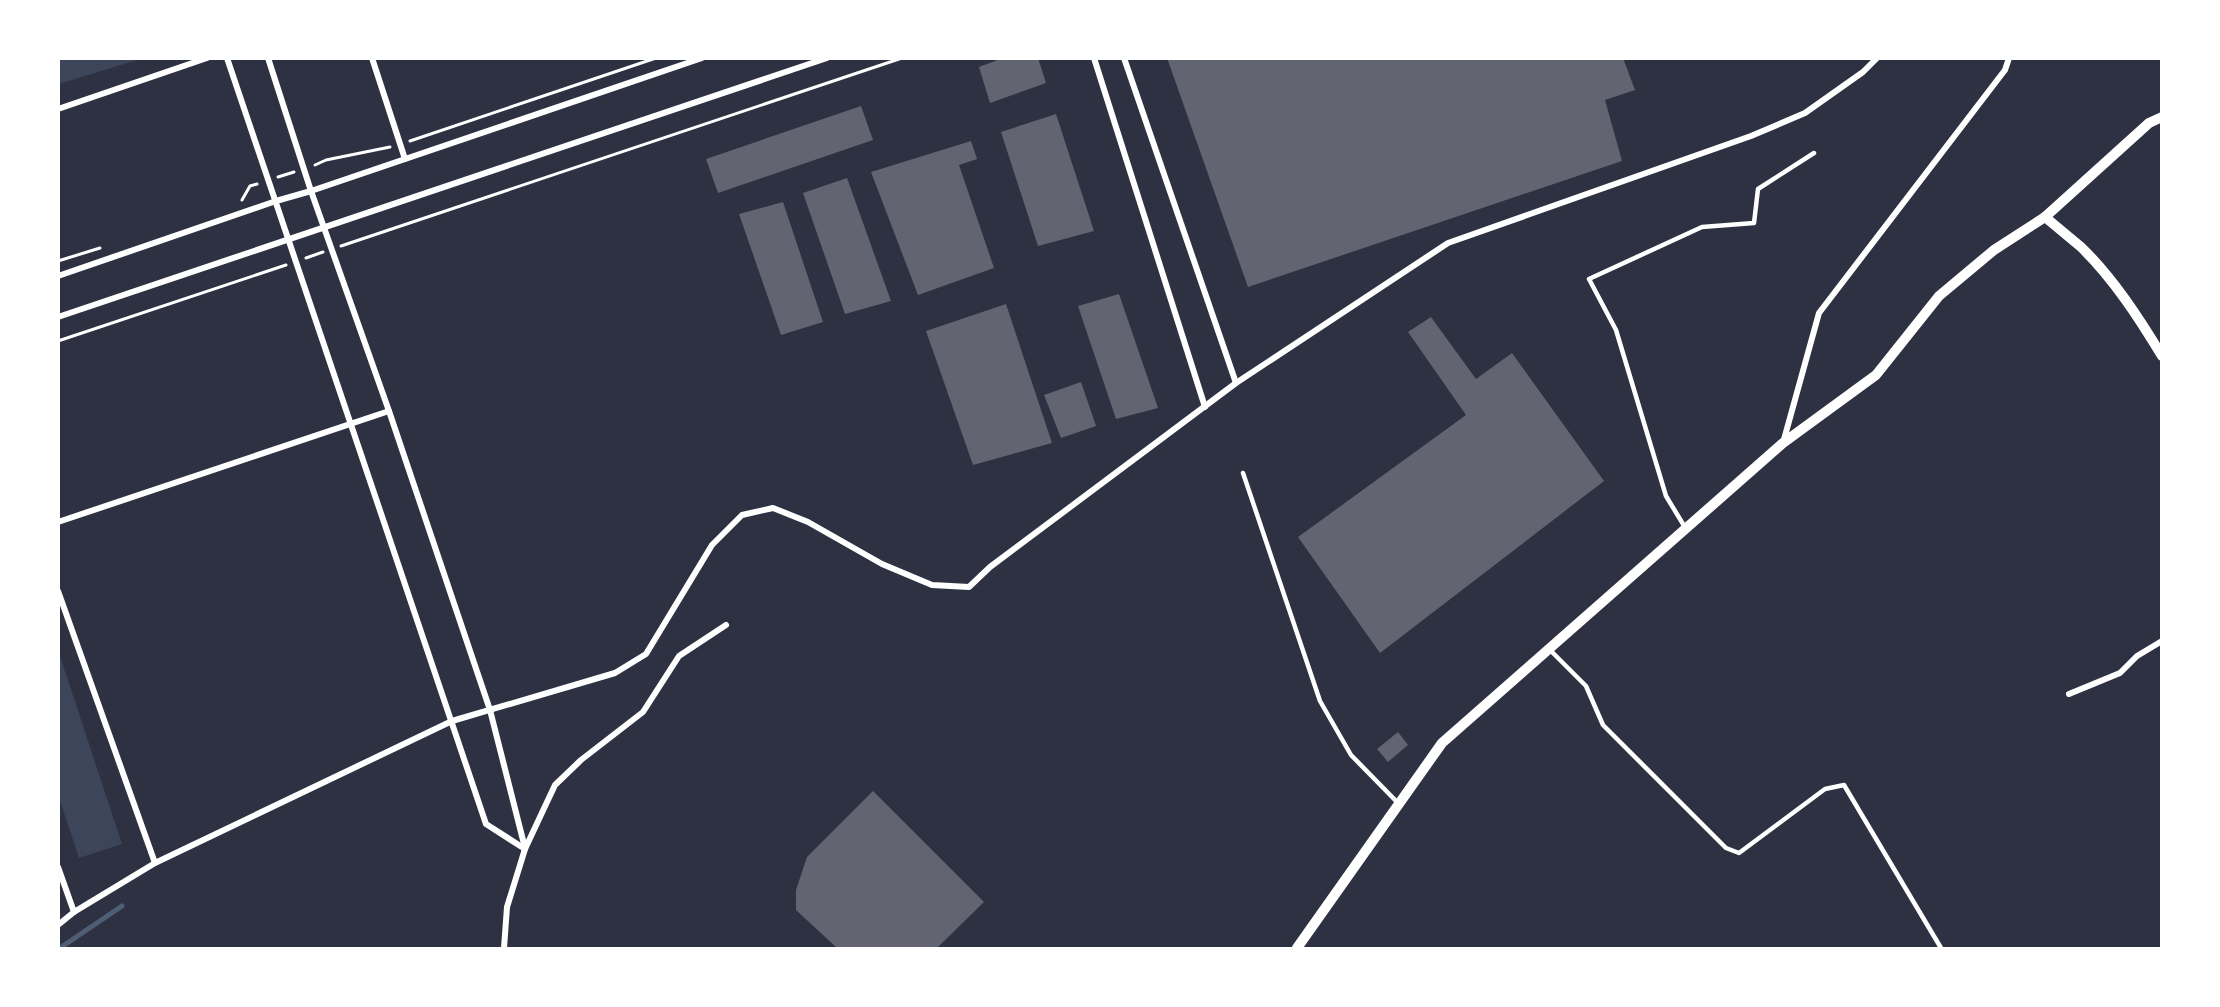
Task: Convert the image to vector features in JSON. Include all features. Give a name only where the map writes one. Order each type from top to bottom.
[{"type":"street","points":[[58,109],[207,58]]},
{"type":"street","points":[[227,58],[486,824],[525,849]]},
{"type":"street","points":[[268,58],[303,170],[389,411],[490,710],[525,849]]},
{"type":"street","points":[[372,58],[405,159]]},
{"type":"street","points":[[58,276],[702,58]]},
{"type":"street","points":[[58,317],[827,58]]},
{"type":"street","points":[[1094,58],[1205,407]]},
{"type":"street","points":[[1124,58],[1236,383]]},
{"type":"street","points":[[58,925],[74,912],[155,862],[452,721],[615,673],[646,654],[712,545],[742,515],[773,508],[808,522],[882,564],[932,585],[969,587],[990,567],[1236,383],[1448,243],[1751,136],[1805,113],[1863,72],[1877,58]]},
{"type":"street","points":[[1783,443],[1819,313],[2005,70],[2009,58]]},
{"type":"street","points":[[1297,948],[1442,743],[1783,443],[1876,375],[1939,296],[1994,250],[2045,218],[2149,123],[2162,117]]},
{"type":"street","points":[[2045,218],[2082,248],[2113,284],[2139,318],[2162,356]]},
{"type":"street","points":[[58,522],[389,411]]},
{"type":"street","points":[[58,591],[155,862]]},
{"type":"street","points":[[504,948],[507,907],[525,849],[555,785],[582,760],[643,712],[680,656],[726,625]]},
{"type":"street","points":[[2069,694],[2120,673],[2138,656],[2162,641]]},
{"type":"street","points":[[58,867],[74,912]]},
{"type":"lane","points":[[1686,529],[1666,496],[1616,330],[1589,279],[1702,226],[1754,223],[1758,189],[1814,153]]},
{"type":"lane","points":[[1243,473],[1320,701],[1351,756],[1399,804]]},
{"type":"lane","points":[[1549,649],[1586,686],[1603,725],[1726,848],[1739,853],[1825,789],[1844,784],[1941,948]]},
{"type":"path","points":[[241,202],[250,186],[303,170],[326,160],[400,144],[656,58]]},
{"type":"path","points":[[58,341],[902,58]]},
{"type":"path","points":[[58,261],[102,247]]},
{"type":"shaded area","points":[[59,58],[140,58],[140,59],[59,84]]},
{"type":"shaded area","points":[[59,653],[122,844],[79,858],[59,798]]},
{"type":"building","points":[[1003,58],[1038,58],[1046,83],[990,103],[979,67]]},
{"type":"building","points":[[1167,58],[1623,58],[1635,90],[1605,100],[1622,161],[1248,287]]},
{"type":"building","points":[[861,106],[873,140],[718,193],[706,159]]},
{"type":"building","points":[[1056,114],[1094,231],[1038,246],[1001,132]]},
{"type":"building","points":[[971,141],[977,159],[959,165],[994,268],[918,295],[871,172]]},
{"type":"building","points":[[847,178],[891,301],[845,314],[803,193]]},
{"type":"building","points":[[783,202],[823,322],[781,335],[739,214]]},
{"type":"building","points":[[1119,294],[1158,408],[1116,419],[1078,306]]},
{"type":"building","points":[[1006,304],[1052,443],[973,465],[926,331]]},
{"type":"building","points":[[1431,317],[1476,379],[1512,353],[1604,481],[1380,653],[1298,537],[1466,415],[1408,332]]},
{"type":"building","points":[[1081,382],[1096,426],[1061,438],[1044,395]]},
{"type":"building","points":[[1398,732],[1408,745],[1388,762],[1377,749]]},
{"type":"building","points":[[873,791],[984,902],[937,948],[837,948],[796,910],[796,890],[807,857]]},
{"type":"waterway","points":[[60,948],[122,906]]}]
